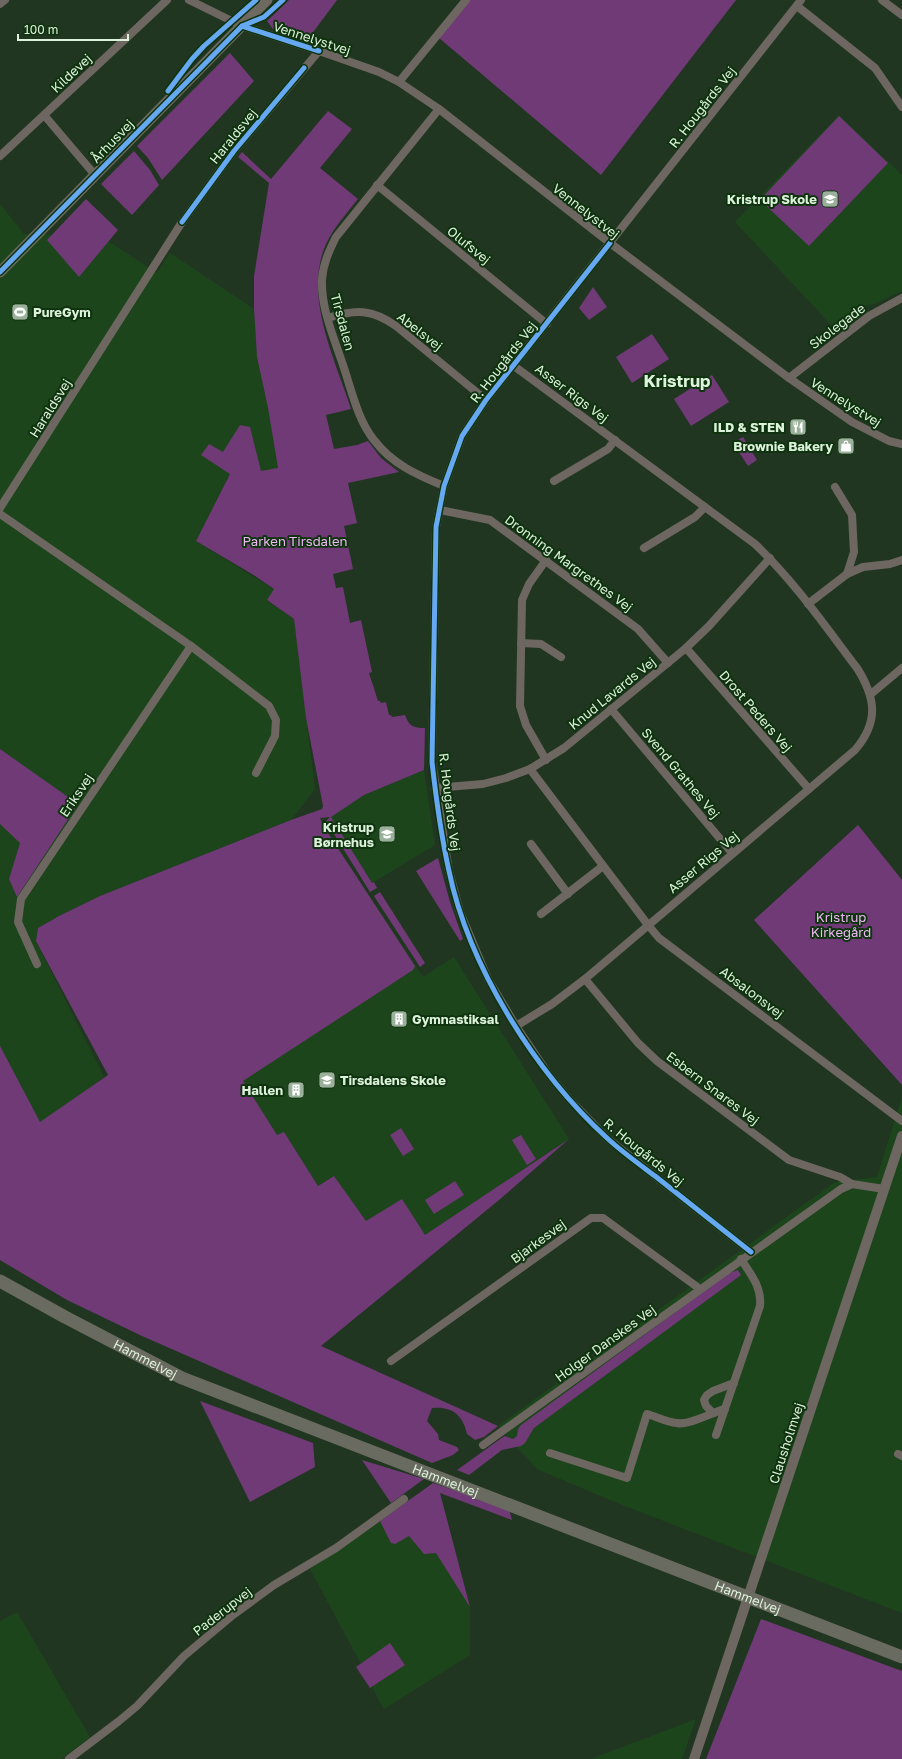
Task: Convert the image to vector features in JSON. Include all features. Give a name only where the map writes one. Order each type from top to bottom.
[{"type":"highway","name":"Hammelvej","points":[[0,1281],[65,1318],[182,1378],[902,1657]]},
{"type":"main road","name":"Århusvej","points":[[0,272],[267,0]]},
{"type":"street","points":[[0,4],[5,0]]},
{"type":"street","name":"Kildevej","points":[[0,156],[166,0]]},
{"type":"street","name":"Vennelystvej","points":[[189,0],[242,26],[379,72],[399,82],[439,109],[610,243],[789,378],[852,422],[889,441],[902,444]]},
{"type":"street","points":[[399,82],[466,0]]},
{"type":"street","points":[[882,0],[902,15]]},
{"type":"street","points":[[799,3],[875,68],[902,107]]},
{"type":"street","name":"R. Hougårds Vej","points":[[751,1252],[608,1139],[581,1112],[554,1081],[516,1026],[488,979],[460,912],[449,871],[432,762],[436,527],[444,486],[462,436],[486,400],[799,3]]},
{"type":"street","name":"Haraldsvej","points":[[0,508],[182,222],[234,151],[319,51]]},
{"type":"street","name":"Tirsdalen","points":[[439,109],[336,237],[326,258],[322,279],[323,297],[328,318],[362,421],[374,440],[392,460],[412,473],[444,486]]},
{"type":"street","points":[[44,115],[95,175]]},
{"type":"street","name":"Olufsvej","points":[[377,185],[546,324]]},
{"type":"street","name":"Skolegade","points":[[789,378],[869,316],[902,298]]},
{"type":"street","name":"Abelsvej","points":[[328,318],[345,312],[358,311],[383,317],[486,400]]},
{"type":"street","name":"Asser Rigs Vej","points":[[514,366],[755,544],[770,558],[858,668],[871,694],[872,718],[863,740],[855,750],[585,979],[552,1004],[516,1026]]},
{"type":"street","points":[[554,481],[608,449],[615,440]]},
{"type":"street","points":[[835,487],[852,515],[854,552],[847,574]]},
{"type":"street","points":[[644,548],[695,518],[705,507]]},
{"type":"street","name":"Dronning Margrethes Vej","points":[[440,510],[490,520],[638,629],[668,663]]},
{"type":"street","points":[[0,514],[191,646],[269,706],[276,720],[275,736],[256,773]]},
{"type":"street","name":"Knud Lavards Vej","points":[[435,788],[483,784],[530,770],[564,748],[686,648],[770,558]]},
{"type":"street","points":[[546,560],[529,584],[522,600],[520,706],[526,725],[546,760]]},
{"type":"street","points":[[808,604],[847,574],[863,567],[890,564],[902,560]]},
{"type":"street","points":[[521,643],[541,644],[561,657]]},
{"type":"street","name":"Eriksvej","points":[[36,964],[18,922],[21,899],[191,646]]},
{"type":"street","name":"Drost Peders Vej","points":[[686,648],[809,789]]},
{"type":"street","points":[[871,694],[902,668]]},
{"type":"street","name":"Svend Grathes Vej","points":[[611,709],[732,853]]},
{"type":"street","name":"Absalonsvej","points":[[530,770],[659,938],[902,1121]]},
{"type":"street","points":[[531,844],[568,894]]},
{"type":"street","points":[[541,914],[604,866]]},
{"type":"street","name":"Esbern Snares Vej","points":[[585,979],[638,1043],[656,1061],[789,1160],[840,1177],[852,1184]]},
{"type":"street","name":"Clausholmvej","points":[[694,1759],[902,1136]]},
{"type":"street","points":[[852,1184],[884,1189]]},
{"type":"street","name":"Holger Danskes Vej","points":[[483,1445],[741,1259],[841,1189],[852,1184]]},
{"type":"street","name":"Bjarkesvej","points":[[391,1361],[591,1218],[603,1218],[700,1289]]},
{"type":"street","points":[[716,1435],[760,1306],[762,1295],[741,1259]]},
{"type":"street","points":[[712,1412],[706,1406],[704,1400],[707,1395],[713,1391],[734,1383]]},
{"type":"street","points":[[550,1453],[627,1478],[647,1414],[678,1424],[691,1422],[712,1412],[725,1409]]},
{"type":"street","name":"Paderupvej","points":[[69,1759],[120,1721],[137,1706],[184,1656],[233,1615],[274,1586],[336,1548],[404,1500]]},
{"type":"shaded area","name":"Kristrup Skole","points":[[839,115],[902,175],[902,291],[874,304],[864,306],[834,328],[735,222]]},
{"type":"shaded area","points":[[0,204],[24,234],[44,234],[108,241],[157,273],[170,253],[254,309],[257,357],[268,408],[282,493],[235,463],[196,541],[275,590],[267,601],[294,619],[315,789],[291,820],[100,896],[38,928],[36,941],[104,1077],[0,1155]]},
{"type":"shaded area","name":"Kristrup Børnehus","points":[[424,770],[435,845],[372,883],[330,817],[364,795]]},
{"type":"shaded area","points":[[320,818],[324,827],[423,977],[454,957],[569,1139],[425,1236],[366,1222],[334,1176],[318,1186],[284,1133],[277,1136],[124,1086]]},
{"type":"shaded area","points":[[902,1097],[902,1613],[612,1501],[537,1469],[498,1426],[835,1182],[877,1177]]},
{"type":"shaded area","points":[[397,1510],[440,1548],[470,1607],[470,1655],[384,1709],[372,1687],[405,1664],[390,1644],[361,1664],[310,1569]]},
{"type":"shaded area","points":[[17,1612],[90,1737],[61,1759],[0,1759],[0,1621]]},
{"type":"shaded area","points":[[696,1719],[682,1759],[591,1759]]},
{"type":"green space","points":[[289,0],[337,0],[308,39],[273,29],[267,21]]},
{"type":"green space","points":[[470,0],[736,0],[601,175],[439,38]]},
{"type":"green space","points":[[230,53],[254,81],[162,180],[148,158],[137,146]]},
{"type":"green space","name":"Parken Tirsdalen","points":[[328,111],[352,129],[320,168],[358,199],[329,238],[320,264],[318,285],[324,327],[351,409],[326,415],[334,449],[357,445],[368,441],[381,458],[399,472],[348,483],[357,523],[344,526],[353,569],[333,574],[336,588],[343,587],[350,623],[361,620],[372,672],[369,673],[378,701],[381,703],[386,702],[389,715],[392,717],[405,715],[408,722],[412,726],[417,728],[425,728],[424,770],[364,795],[331,817],[372,883],[374,882],[377,888],[370,892],[326,821],[330,817],[320,818],[324,827],[415,966],[413,970],[243,1081],[277,1135],[284,1132],[318,1186],[334,1176],[366,1221],[402,1199],[425,1235],[569,1139],[499,1200],[321,1346],[498,1426],[484,1437],[475,1440],[467,1434],[463,1422],[456,1413],[451,1410],[432,1408],[427,1421],[438,1434],[439,1440],[457,1447],[459,1450],[453,1455],[432,1463],[142,1336],[67,1300],[0,1260],[0,1046],[40,1122],[108,1075],[36,941],[38,928],[100,896],[322,809],[323,806],[306,718],[294,619],[267,600],[274,589],[252,574],[196,541],[230,474],[201,455],[209,444],[223,452],[240,425],[250,427],[261,471],[278,468],[268,408],[257,357],[254,309],[254,276],[269,183],[238,157],[242,152],[271,179]]},
{"type":"green space","points":[[839,116],[888,163],[809,246],[760,200]]},
{"type":"green space","points":[[134,151],[150,170],[159,185],[132,215],[101,184]]},
{"type":"green space","points":[[86,199],[118,230],[79,277],[47,240]]},
{"type":"green space","points":[[593,287],[607,307],[589,320],[579,308]]},
{"type":"green space","points":[[652,334],[669,359],[632,383],[616,357]]},
{"type":"green space","points":[[712,375],[729,402],[691,426],[674,399]]},
{"type":"green space","points":[[743,437],[757,460],[748,466],[733,443]]},
{"type":"green space","points":[[0,749],[78,804],[17,897],[9,879],[20,843],[0,824]]},
{"type":"green space","name":"Kristrup Kirkegård","points":[[858,825],[902,880],[902,1085],[754,920]]},
{"type":"green space","points":[[438,858],[450,902],[463,939],[460,941],[416,871]]},
{"type":"green space","points":[[380,892],[425,963],[420,967],[374,896]]},
{"type":"green space","points":[[401,1128],[414,1149],[403,1156],[390,1135]]},
{"type":"green space","points":[[521,1135],[536,1159],[527,1165],[512,1140]]},
{"type":"green space","points":[[455,1181],[464,1195],[434,1214],[425,1200]]},
{"type":"green space","points":[[738,1270],[741,1275],[534,1428],[525,1443],[521,1446],[502,1450],[469,1475],[457,1470],[503,1437],[505,1436],[513,1439],[517,1436],[518,1429],[521,1425],[729,1273]]},
{"type":"green space","points":[[200,1401],[313,1443],[315,1467],[250,1502]]},
{"type":"green space","points":[[362,1460],[424,1479],[391,1503]]},
{"type":"green space","points":[[433,1483],[509,1509],[512,1520],[440,1493],[470,1607],[436,1553],[424,1554],[409,1536],[395,1544],[391,1543],[380,1521]]},
{"type":"green space","points":[[761,1619],[902,1671],[902,1759],[706,1759]]},
{"type":"green space","points":[[390,1643],[405,1665],[370,1688],[356,1667]]},
{"type":"cycle path","points":[[168,91],[192,59],[204,46],[256,0]]},
{"type":"cycle path","points":[[0,272],[242,26],[264,17],[283,0]]},
{"type":"cycle path","points":[[242,26],[319,51]]},
{"type":"cycle path","points":[[182,222],[234,151],[304,68]]},
{"type":"cycle path","points":[[610,243],[486,400],[462,436],[444,486],[436,527],[432,762],[437,803],[449,871],[459,907],[472,944],[508,1016],[531,1050],[580,1112],[607,1138],[751,1252]]},
{"type":"place","name":"Kristrup Skole","points":[[830,199]]},
{"type":"place","name":"PureGym","points":[[20,312]]},
{"type":"place","name":"ILD & STEN","points":[[798,427]]},
{"type":"place","name":"Brownie Bakery","points":[[846,446]]},
{"type":"place","name":"Kristrup Børnehus","points":[[387,834]]},
{"type":"place","name":"Gymnastiksal","points":[[399,1019]]},
{"type":"place","name":"Tirsdalens Skole","points":[[327,1080]]},
{"type":"place","name":"Hallen","points":[[296,1090]]},
{"type":"district","name":"Kristrup","points":[[677,380]]}]
